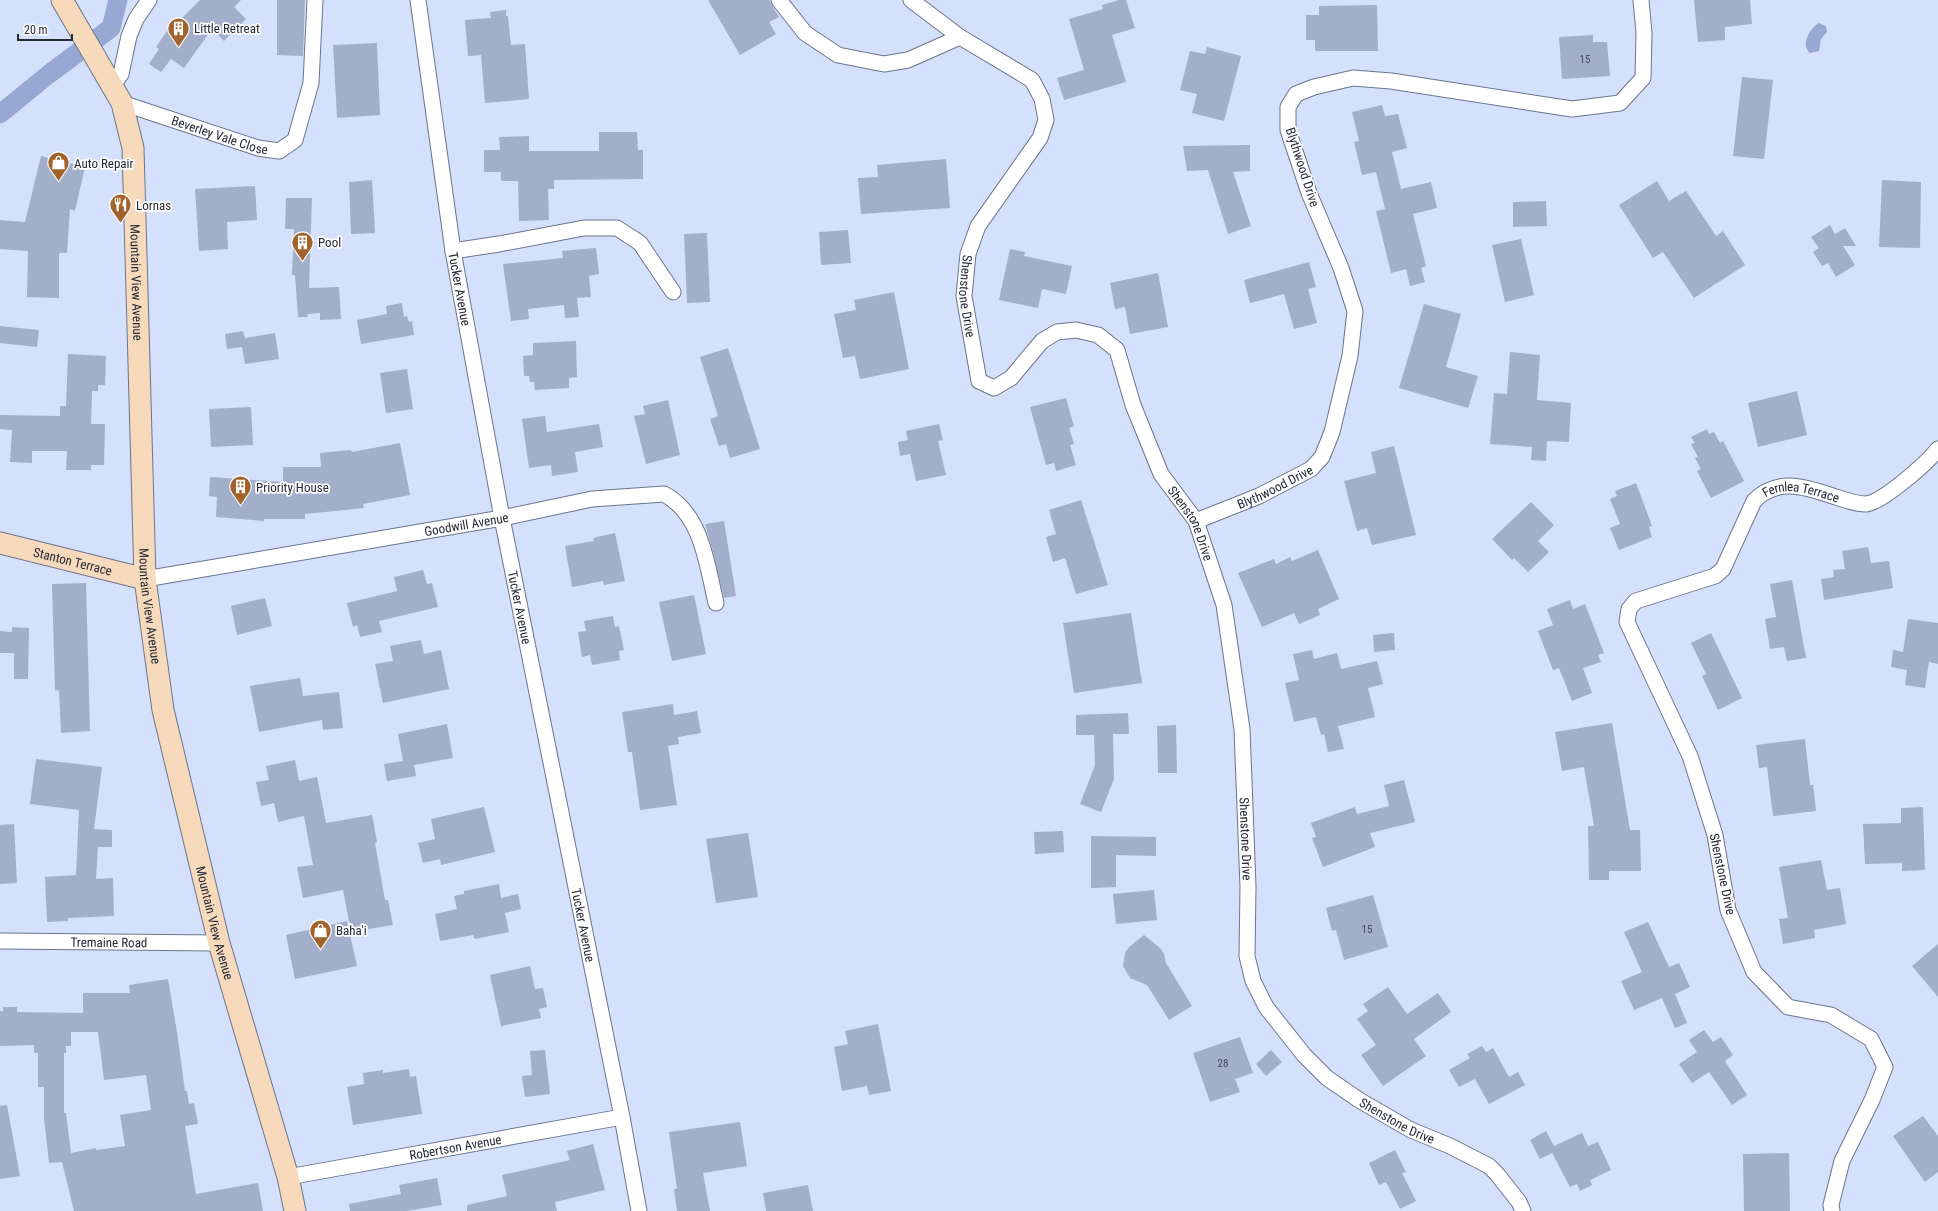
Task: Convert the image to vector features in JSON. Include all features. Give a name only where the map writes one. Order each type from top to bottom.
[{"type":"main road","name":"Mountain View Avenue","points":[[62,0],[84,35],[117,95],[133,148],[145,579],[163,710],[219,944],[288,1177],[295,1211]]},
{"type":"main road","name":"Stanton Terrace","points":[[0,543],[145,579]]},
{"type":"street","points":[[117,95],[129,36],[136,19],[149,0]]},
{"type":"street","name":"Beverley Vale Close","points":[[117,95],[258,148],[279,151],[295,140],[311,83],[315,0]]},
{"type":"street","name":"Tucker Avenue","points":[[418,0],[453,251],[502,518],[622,1117],[639,1211]]},
{"type":"street","points":[[779,0],[805,33],[838,55],[884,64],[908,60],[960,37]]},
{"type":"street","name":"Shenstone Drive","points":[[911,0],[960,37],[1032,80],[1042,100],[1046,120],[1040,138],[978,226],[968,254],[964,296],[979,381],[994,388],[1011,378],[1042,341],[1057,332],[1076,330],[1098,334],[1117,350],[1133,405],[1161,474],[1196,522],[1224,605],[1242,729],[1248,887],[1247,956],[1253,981],[1266,1007],[1304,1055],[1327,1078],[1359,1100],[1411,1130],[1450,1146],[1489,1166],[1519,1202],[1523,1211]]},
{"type":"street","name":"Blythwood Drive","points":[[1196,522],[1259,496],[1311,469],[1322,457],[1332,432],[1350,356],[1355,311],[1341,268],[1309,193],[1288,130],[1288,107],[1296,94],[1314,87],[1353,78],[1391,81],[1572,109],[1620,103],[1643,78],[1644,34],[1641,0]]},
{"type":"street","points":[[453,251],[584,228],[617,228],[640,243],[673,292]]},
{"type":"street","name":"Fernlea Terrace","points":[[1628,609],[1636,601],[1715,576],[1723,569],[1754,501],[1763,492],[1775,488],[1797,486],[1853,502],[1866,504],[1880,500],[1931,458],[1938,449]]},
{"type":"street","name":"Goodwill Avenue","points":[[145,579],[502,518],[592,499],[664,494],[673,498],[686,515],[701,540],[716,603]]},
{"type":"street","name":"Shenstone Drive","points":[[1628,609],[1627,622],[1690,756],[1715,835],[1728,910],[1754,972],[1788,1007],[1831,1015],[1871,1039],[1885,1066],[1872,1100],[1842,1161],[1831,1205],[1832,1211]]},
{"type":"street","name":"Tremaine Road","points":[[0,941],[219,944]]},
{"type":"street","name":"Robertson Avenue","points":[[288,1177],[622,1117]]},
{"type":"water","points":[[1819,23],[1826,26],[1827,32],[1821,39],[1819,51],[1810,53],[1806,46],[1807,37],[1812,29]]},
{"type":"building","points":[[200,0],[241,0],[234,7],[246,19],[224,41],[212,29],[184,68],[171,59],[161,72],[149,64],[159,49],[156,47],[174,21],[177,23]]},
{"type":"building","points":[[277,0],[305,0],[303,56],[277,55]]},
{"type":"building","points":[[708,0],[769,0],[779,17],[769,22],[776,34],[740,55]]},
{"type":"building","points":[[1119,0],[1126,0],[1135,28],[1112,35],[1126,82],[1064,100],[1057,78],[1084,70],[1069,19],[1103,9],[1102,5]]},
{"type":"building","points":[[1694,0],[1750,0],[1752,24],[1725,27],[1725,40],[1698,42]]},
{"type":"building","points":[[1377,5],[1378,51],[1315,51],[1315,40],[1306,40],[1306,15],[1319,15],[1319,6]]},
{"type":"building","points":[[506,10],[511,45],[525,44],[529,99],[485,103],[481,55],[468,56],[465,20],[491,18],[490,12]]},
{"type":"building","points":[[1593,35],[1593,42],[1607,42],[1610,76],[1562,79],[1559,37]]},
{"type":"building","points":[[377,43],[380,115],[337,118],[333,45]]},
{"type":"building","points":[[1207,47],[1241,56],[1224,121],[1192,113],[1197,94],[1180,90],[1190,51],[1205,54]]},
{"type":"building","points":[[1742,77],[1773,80],[1764,159],[1733,156]]},
{"type":"building","points":[[1382,105],[1385,116],[1398,114],[1407,148],[1392,152],[1401,189],[1431,182],[1437,208],[1413,214],[1426,266],[1421,268],[1425,282],[1410,286],[1406,269],[1391,273],[1376,211],[1385,209],[1376,172],[1362,175],[1354,142],[1359,141],[1352,112]]},
{"type":"building","points":[[599,132],[637,132],[638,150],[643,150],[643,179],[554,180],[554,189],[548,189],[549,220],[519,221],[518,181],[501,181],[501,172],[484,172],[484,150],[500,150],[499,137],[529,136],[529,151],[599,151]]},
{"type":"building","points":[[1250,145],[1250,171],[1233,172],[1251,226],[1228,234],[1208,170],[1187,171],[1183,146]]},
{"type":"building","points":[[41,156],[85,167],[75,211],[70,209],[67,253],[59,253],[59,298],[27,297],[28,251],[0,249],[0,220],[25,222]]},
{"type":"building","points":[[946,159],[950,208],[861,214],[858,178],[878,177],[877,165]]},
{"type":"building","points":[[372,180],[375,233],[351,234],[349,182]]},
{"type":"building","points":[[1882,180],[1921,182],[1920,248],[1879,247]]},
{"type":"building","points":[[1657,181],[1669,201],[1686,191],[1716,236],[1723,231],[1745,265],[1694,298],[1663,252],[1653,258],[1619,205]]},
{"type":"building","points":[[255,186],[257,220],[227,222],[228,249],[199,251],[195,189]]},
{"type":"building","points":[[286,198],[312,198],[309,288],[339,287],[341,319],[320,320],[320,313],[308,314],[307,317],[298,317],[295,275],[292,275],[294,229],[285,229]]},
{"type":"building","points":[[1546,201],[1547,226],[1513,227],[1513,202]]},
{"type":"building","points":[[1830,225],[1835,234],[1845,228],[1856,246],[1843,246],[1855,265],[1836,277],[1828,263],[1822,266],[1813,252],[1819,248],[1811,237]]},
{"type":"building","points":[[848,230],[851,263],[821,265],[819,232]]},
{"type":"building","points":[[707,233],[710,302],[687,303],[684,234]]},
{"type":"building","points":[[1521,239],[1534,295],[1505,302],[1492,245]]},
{"type":"building","points":[[596,248],[599,274],[589,276],[591,297],[577,298],[579,317],[565,318],[564,305],[528,309],[529,319],[511,321],[503,264],[563,258],[562,251]]},
{"type":"building","points":[[1010,249],[1025,252],[1024,256],[1072,266],[1066,294],[1042,289],[1038,308],[999,300]]},
{"type":"building","points":[[1309,262],[1316,287],[1308,289],[1317,323],[1294,329],[1284,294],[1250,303],[1244,280]]},
{"type":"building","points":[[1158,273],[1168,327],[1130,334],[1125,307],[1115,309],[1110,283]]},
{"type":"building","points":[[894,292],[909,369],[860,379],[855,356],[843,358],[834,314],[856,310],[854,300]]},
{"type":"building","points":[[402,303],[404,317],[407,316],[409,322],[412,321],[414,335],[361,344],[357,320],[387,314],[386,306]]},
{"type":"building","points":[[1424,304],[1461,314],[1446,367],[1478,376],[1468,408],[1399,388]]},
{"type":"building","points":[[0,326],[39,330],[37,347],[0,343]]},
{"type":"building","points":[[243,331],[245,338],[275,333],[279,359],[245,364],[242,347],[227,349],[225,334]]},
{"type":"building","points":[[576,341],[577,377],[569,378],[569,388],[535,390],[534,382],[530,382],[529,376],[524,376],[523,356],[533,355],[533,343]]},
{"type":"building","points":[[728,348],[760,449],[730,458],[726,444],[719,446],[710,419],[718,416],[700,357]]},
{"type":"building","points":[[1510,352],[1540,355],[1537,400],[1571,403],[1569,442],[1547,441],[1546,461],[1531,460],[1532,447],[1490,444],[1494,393],[1507,394]]},
{"type":"building","points":[[68,354],[106,356],[105,385],[98,385],[98,391],[92,391],[91,424],[105,424],[104,465],[91,465],[91,470],[66,470],[67,451],[32,451],[32,463],[10,462],[12,430],[0,429],[0,415],[60,416],[60,406],[66,406]]},
{"type":"building","points":[[407,369],[413,409],[386,413],[380,373]]},
{"type":"building","points":[[1797,391],[1807,435],[1758,447],[1748,403]]},
{"type":"building","points":[[1066,398],[1074,426],[1069,428],[1074,444],[1070,445],[1076,465],[1056,471],[1054,463],[1046,465],[1030,407]]},
{"type":"building","points":[[668,400],[680,455],[646,464],[634,416],[645,414],[643,406]]},
{"type":"building","points":[[251,407],[253,445],[211,447],[209,409]]},
{"type":"building","points":[[545,416],[547,432],[599,424],[603,447],[575,452],[578,472],[552,476],[551,465],[529,468],[522,419]]},
{"type":"building","points":[[939,424],[943,440],[938,441],[946,475],[916,481],[910,454],[900,456],[898,442],[908,440],[906,431]]},
{"type":"building","points":[[1707,429],[1709,434],[1714,432],[1720,443],[1723,441],[1744,481],[1711,498],[1697,471],[1701,469],[1695,458],[1698,457],[1691,444],[1695,443],[1691,437]]},
{"type":"building","points":[[400,443],[410,495],[363,504],[364,508],[305,514],[305,519],[264,519],[264,521],[216,517],[217,497],[209,496],[210,477],[283,482],[283,467],[321,467],[320,453],[351,450],[352,452]]},
{"type":"building","points":[[1394,446],[1416,535],[1372,545],[1367,528],[1357,531],[1344,481],[1376,473],[1371,452]]},
{"type":"building","points":[[1636,483],[1652,526],[1649,527],[1652,537],[1619,550],[1610,528],[1620,524],[1610,499],[1617,496],[1615,491]]},
{"type":"building","points":[[1081,500],[1108,585],[1076,594],[1065,558],[1053,562],[1046,537],[1056,534],[1049,510]]},
{"type":"building","points":[[1531,502],[1554,525],[1538,541],[1549,552],[1528,572],[1514,558],[1512,560],[1492,539]]},
{"type":"building","points":[[724,521],[736,596],[724,598],[705,524]]},
{"type":"building","points":[[615,533],[625,581],[604,585],[603,581],[572,587],[565,546],[594,541],[593,538]]},
{"type":"building","points":[[1868,547],[1871,563],[1889,561],[1893,588],[1824,600],[1821,579],[1834,577],[1833,570],[1845,569],[1842,551]]},
{"type":"building","points":[[1318,550],[1339,599],[1318,609],[1320,615],[1299,624],[1294,613],[1262,627],[1238,573],[1274,559],[1276,564],[1290,557],[1292,561]]},
{"type":"building","points":[[423,570],[427,584],[432,583],[438,607],[379,621],[382,632],[360,637],[357,625],[353,627],[347,603],[397,591],[394,577]]},
{"type":"building","points":[[1792,580],[1806,658],[1787,661],[1784,647],[1770,649],[1765,619],[1776,617],[1770,584]]},
{"type":"building","points":[[86,583],[90,731],[61,733],[59,690],[55,691],[52,584]]},
{"type":"building","points":[[694,595],[706,654],[672,661],[659,602]]},
{"type":"building","points":[[265,598],[272,626],[237,635],[231,606]]},
{"type":"building","points":[[1570,600],[1573,609],[1585,604],[1604,653],[1598,655],[1601,662],[1583,668],[1592,693],[1572,701],[1559,668],[1553,670],[1538,631],[1553,625],[1547,609]]},
{"type":"building","points":[[1131,613],[1142,683],[1074,693],[1063,623]]},
{"type":"building","points":[[613,616],[615,627],[619,626],[624,650],[619,651],[620,660],[592,665],[590,655],[582,657],[578,632],[586,631],[584,621]]},
{"type":"building","points":[[1908,619],[1938,623],[1938,664],[1929,662],[1925,688],[1905,685],[1907,670],[1891,667],[1893,650],[1903,652]]},
{"type":"building","points":[[12,627],[29,628],[28,679],[14,679],[14,653],[0,653],[0,631],[12,632]]},
{"type":"building","points":[[1394,633],[1395,650],[1374,652],[1373,635]]},
{"type":"building","points":[[1711,633],[1742,698],[1718,710],[1702,676],[1706,674],[1691,643]]},
{"type":"building","points":[[421,640],[424,654],[441,650],[449,689],[383,703],[375,664],[393,661],[390,646]]},
{"type":"building","points":[[1312,650],[1314,659],[1337,653],[1341,669],[1377,661],[1383,684],[1368,688],[1375,717],[1338,726],[1344,749],[1328,752],[1324,734],[1321,735],[1316,717],[1294,722],[1285,683],[1299,680],[1293,654]]},
{"type":"building","points":[[300,678],[303,696],[339,692],[343,728],[323,730],[322,720],[259,732],[250,686]]},
{"type":"building","points":[[673,704],[674,715],[697,711],[701,733],[678,737],[679,744],[668,746],[677,805],[640,810],[632,752],[628,752],[622,712]]},
{"type":"building","points":[[1128,713],[1129,734],[1113,734],[1114,779],[1101,812],[1080,804],[1095,765],[1094,735],[1076,735],[1076,715]]},
{"type":"building","points":[[1612,723],[1630,830],[1640,830],[1641,871],[1609,871],[1609,880],[1589,880],[1588,826],[1594,826],[1584,767],[1562,771],[1555,732]]},
{"type":"building","points":[[447,724],[453,758],[414,765],[416,776],[387,781],[384,764],[403,761],[398,734]]},
{"type":"building","points":[[1176,725],[1177,773],[1158,773],[1157,726]]},
{"type":"building","points":[[1805,739],[1810,785],[1813,785],[1816,811],[1773,816],[1767,767],[1759,768],[1756,745]]},
{"type":"building","points":[[36,759],[102,767],[94,829],[112,830],[112,847],[98,847],[96,879],[113,878],[114,916],[68,918],[68,921],[47,922],[45,877],[76,875],[79,810],[30,804]]},
{"type":"building","points":[[295,760],[299,781],[317,777],[326,823],[372,815],[377,842],[375,843],[385,900],[388,900],[393,925],[351,932],[343,890],[303,898],[297,867],[313,865],[304,816],[278,822],[274,803],[261,806],[256,782],[269,780],[266,766]]},
{"type":"building","points":[[1404,780],[1415,822],[1370,833],[1375,847],[1323,867],[1312,838],[1316,837],[1311,823],[1355,807],[1357,814],[1389,806],[1384,785]]},
{"type":"building","points":[[484,807],[495,852],[441,865],[440,859],[423,863],[418,843],[435,839],[431,819]]},
{"type":"building","points":[[1923,807],[1925,870],[1902,871],[1902,863],[1865,864],[1863,824],[1901,823],[1901,808]]},
{"type":"building","points":[[14,824],[17,883],[0,884],[0,825]]},
{"type":"building","points":[[1063,831],[1064,852],[1035,854],[1034,832]]},
{"type":"building","points":[[748,833],[758,897],[716,903],[706,839]]},
{"type":"building","points":[[1091,836],[1156,837],[1156,856],[1116,855],[1116,887],[1091,888]]},
{"type":"building","points":[[1821,860],[1827,890],[1840,888],[1846,924],[1814,930],[1815,938],[1783,944],[1779,919],[1788,918],[1779,867]]},
{"type":"building","points":[[499,884],[501,898],[518,894],[521,909],[505,913],[509,932],[475,939],[473,935],[440,941],[435,914],[457,909],[454,896],[464,894],[464,891]]},
{"type":"building","points":[[1154,890],[1157,920],[1116,924],[1113,894]]},
{"type":"building","points":[[1373,895],[1388,947],[1344,960],[1336,930],[1332,931],[1326,908]]},
{"type":"building","name":"Baha'i","points":[[347,921],[357,966],[295,979],[286,935]]},
{"type":"building","points":[[1648,922],[1669,967],[1679,963],[1690,987],[1675,994],[1687,1023],[1675,1028],[1662,998],[1634,1010],[1621,981],[1642,972],[1624,932]]},
{"type":"building","points":[[1144,935],[1160,948],[1164,954],[1166,963],[1192,1006],[1169,1020],[1147,985],[1130,978],[1123,966],[1125,953],[1129,947]]},
{"type":"building","points":[[1938,944],[1938,997],[1912,966]]},
{"type":"building","points":[[530,966],[535,989],[543,988],[547,1007],[539,1009],[541,1018],[501,1026],[490,975]]},
{"type":"building","points":[[168,979],[185,1091],[187,1091],[189,1104],[194,1103],[198,1124],[185,1126],[196,1194],[258,1183],[263,1211],[74,1211],[62,1162],[49,1163],[44,1118],[44,1087],[38,1087],[38,1053],[34,1053],[34,1045],[0,1046],[0,1011],[3,1011],[3,1007],[17,1007],[17,1012],[83,1013],[83,993],[130,993],[129,985]],"holes":[[[71,1032],[98,1032],[104,1080],[146,1075],[151,1110],[120,1115],[125,1146],[96,1150],[96,1148],[71,1153],[66,1113],[64,1113],[64,1053],[66,1053],[66,1046],[71,1046]]]},
{"type":"building","points":[[1388,987],[1407,1014],[1438,993],[1451,1012],[1414,1039],[1426,1056],[1383,1086],[1361,1055],[1376,1045],[1357,1019],[1368,1011],[1363,1004]]},
{"type":"building","points":[[878,1024],[891,1091],[869,1095],[867,1086],[842,1091],[834,1047],[848,1044],[845,1031]]},
{"type":"building","points":[[1704,1030],[1713,1042],[1721,1037],[1733,1055],[1725,1061],[1747,1095],[1732,1105],[1709,1072],[1692,1083],[1679,1064],[1697,1052],[1689,1040]]},
{"type":"building","points":[[1240,1037],[1253,1073],[1235,1079],[1240,1092],[1210,1102],[1193,1053]]},
{"type":"building","points":[[1482,1046],[1486,1052],[1493,1048],[1509,1077],[1518,1072],[1525,1085],[1489,1104],[1475,1079],[1459,1087],[1449,1070],[1470,1058],[1467,1054]]},
{"type":"building","points":[[545,1050],[550,1094],[525,1097],[522,1076],[532,1075],[530,1051]]},
{"type":"building","points":[[1271,1050],[1282,1062],[1266,1076],[1256,1064]]},
{"type":"building","points":[[409,1069],[410,1077],[416,1076],[422,1114],[353,1125],[347,1087],[364,1084],[363,1073],[383,1070],[383,1073]]},
{"type":"building","points":[[7,1105],[20,1176],[0,1179],[0,1106]]},
{"type":"building","points":[[1923,1116],[1938,1136],[1938,1172],[1925,1182],[1893,1136]]},
{"type":"building","points":[[740,1122],[747,1166],[703,1173],[710,1211],[677,1211],[674,1189],[677,1189],[669,1132]]},
{"type":"building","points":[[1546,1131],[1554,1146],[1582,1133],[1588,1146],[1598,1142],[1611,1170],[1590,1180],[1592,1185],[1580,1191],[1577,1184],[1570,1187],[1552,1153],[1540,1159],[1530,1140]]},
{"type":"building","points":[[593,1144],[605,1190],[555,1202],[557,1211],[467,1211],[467,1205],[507,1196],[502,1175],[570,1160],[567,1151]]},
{"type":"building","points":[[1395,1150],[1406,1172],[1402,1173],[1416,1201],[1400,1209],[1386,1182],[1379,1185],[1369,1163]]},
{"type":"building","points":[[1789,1153],[1790,1211],[1744,1211],[1743,1154]]},
{"type":"building","points":[[437,1178],[442,1205],[407,1211],[350,1211],[349,1204],[401,1194],[399,1185]]},
{"type":"building","points":[[808,1185],[813,1211],[766,1211],[763,1193]]},
{"type":"waterway","points":[[0,114],[49,74],[111,28],[118,0]]},
{"type":"place","name":"Little Retreat","points":[[178,48]]},
{"type":"place","name":"Auto Repair","points":[[58,182]]},
{"type":"place","name":"Lornas","points":[[120,224]]},
{"type":"place","name":"Pool","points":[[302,262]]},
{"type":"place","name":"Priority House","points":[[241,506]]},
{"type":"place","name":"Baha'i","points":[[321,950]]}]
